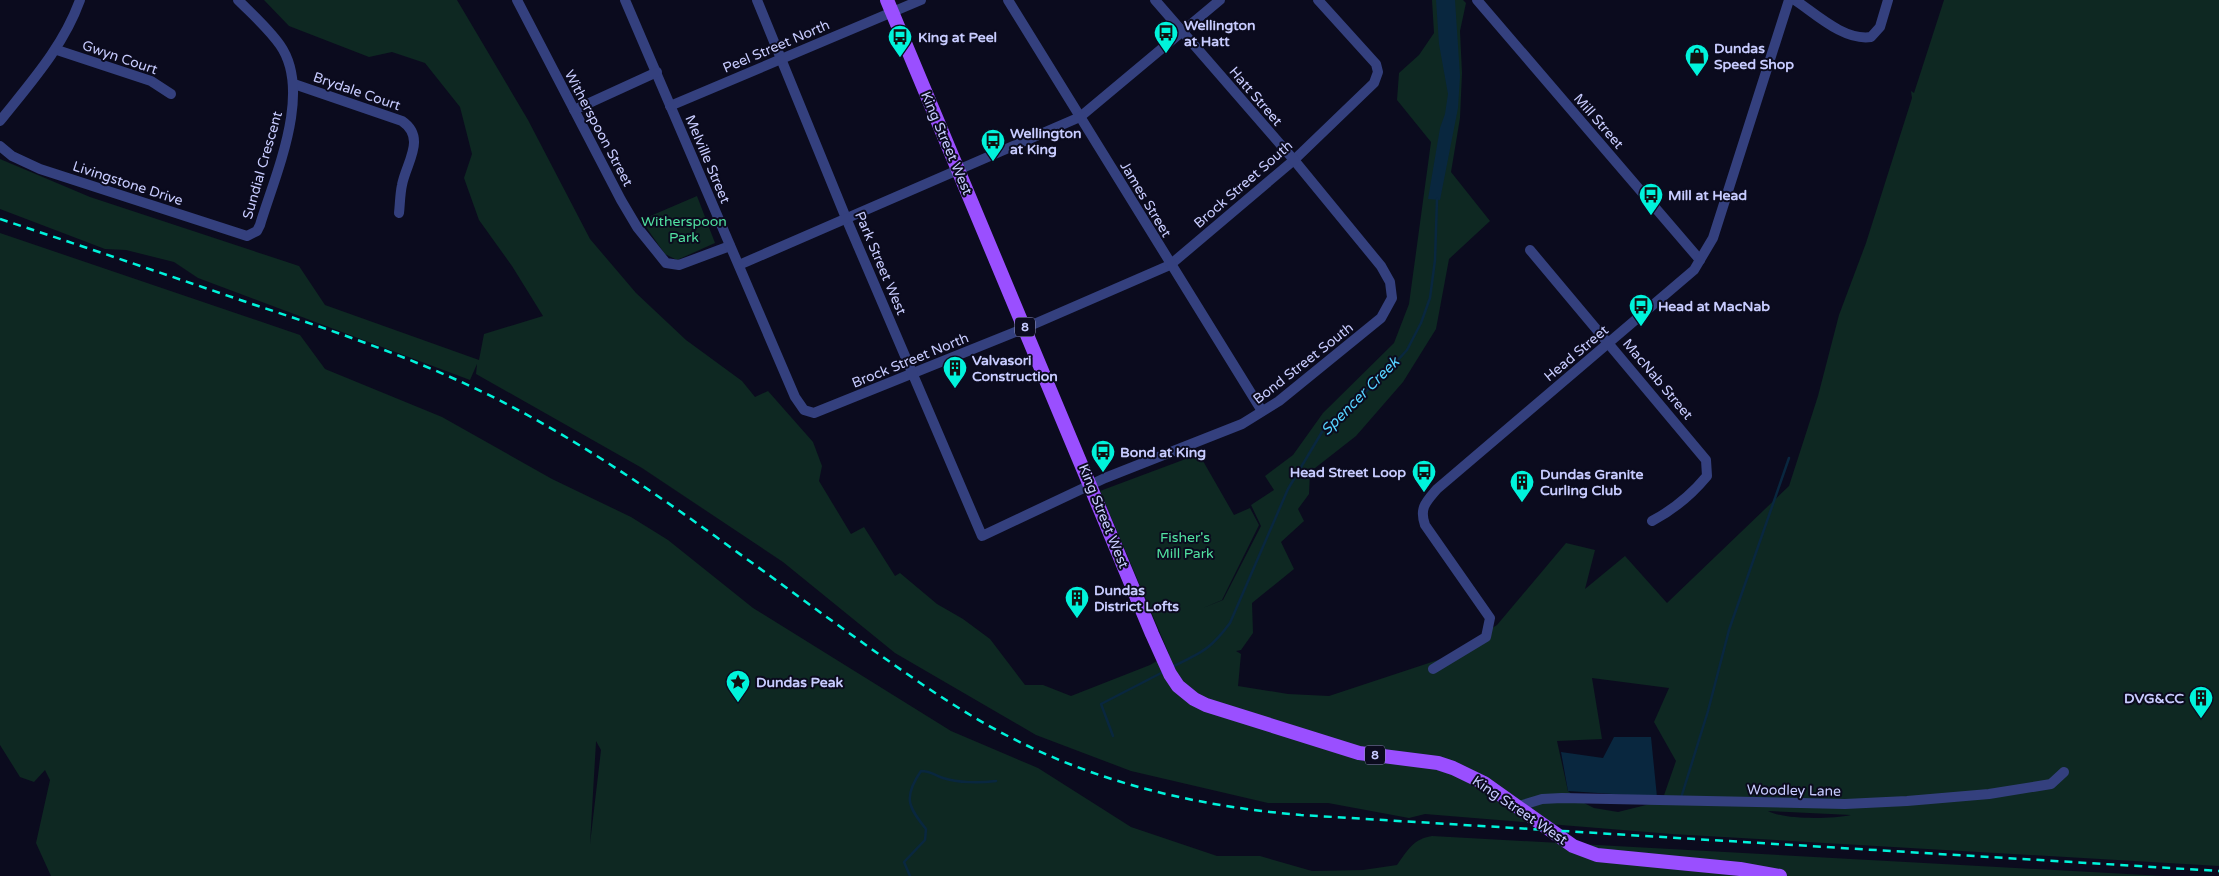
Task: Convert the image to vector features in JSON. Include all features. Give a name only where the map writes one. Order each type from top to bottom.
[{"type":"main road","name":"King Street West","points":[[890,6],[1163,658],[1178,686],[1194,699],[1226,713],[1359,753],[1438,763],[1453,768],[1484,783],[1574,846],[1598,855],[1740,869],[1780,876]]},
{"type":"street","points":[[0,121],[57,50],[72,22],[80,0]]},
{"type":"street","name":"Sundial Crescent","points":[[238,0],[280,46],[288,61],[294,84],[291,120],[260,225],[252,234]]},
{"type":"street","name":"Witherspoon Street","points":[[517,0],[621,200],[638,227],[666,263],[679,265],[730,246]]},
{"type":"street","name":"Melville Street","points":[[625,0],[795,397],[804,410]]},
{"type":"street","name":"Park Street West","points":[[757,0],[846,218],[914,373],[982,536]]},
{"type":"street","name":"Peel Street North","points":[[670,106],[782,58],[890,6],[921,0]]},
{"type":"street","name":"James Street","points":[[1008,0],[1170,266],[1262,412]]},
{"type":"street","name":"Hatt Street","points":[[1155,0],[1294,160],[1381,266],[1390,282]]},
{"type":"street","points":[[739,265],[1080,117],[1220,0]]},
{"type":"street","name":"Brock Street South","points":[[1025,328],[1170,266],[1294,160],[1374,83],[1378,72],[1376,64],[1318,0]]},
{"type":"street","name":"Mill Street","points":[[1477,0],[1700,260]]},
{"type":"street","name":"Head Street","points":[[1432,669],[1486,637],[1490,618],[1425,525],[1421,514],[1423,504],[1437,489],[1694,270],[1713,238],[1789,0]]},
{"type":"street","points":[[1795,0],[1848,34],[1862,39],[1871,38],[1880,27],[1888,0]]},
{"type":"street","name":"Gwyn Court","points":[[57,50],[151,81],[171,94]]},
{"type":"street","points":[[574,110],[657,72]]},
{"type":"street","name":"Brydale Court","points":[[294,84],[402,121],[411,127],[415,134],[415,142],[402,185],[399,214]]},
{"type":"street","name":"Livingstone Drive","points":[[0,146],[12,156],[40,168],[247,236],[252,234]]},
{"type":"street","name":"MacNab Street","points":[[1530,250],[1700,451],[1708,467],[1708,476],[1702,483],[1673,509],[1652,521]]},
{"type":"street","name":"Bond Street South","points":[[982,536],[1091,484],[1210,438],[1242,424],[1262,412],[1279,401],[1381,318],[1392,298],[1390,282]]},
{"type":"street","name":"Brock Street North","points":[[804,410],[814,413],[1025,328]]},
{"type":"street","name":"Woodley Lane","points":[[1519,806],[1542,799],[1562,798],[1827,804],[1908,801],[1989,794],[2051,784],[2064,772]]},
{"type":"green space","name":"Fisher's Mill Park","points":[[264,0],[457,0],[528,120],[590,239],[636,293],[686,340],[742,381],[755,397],[768,391],[813,442],[822,466],[819,481],[851,534],[864,527],[895,576],[900,573],[937,604],[963,619],[990,639],[1025,685],[1043,685],[1071,696],[1150,665],[1169,654],[1100,491],[1199,454],[1234,515],[1250,508],[1259,525],[1222,600],[1203,608],[1223,600],[1261,526],[1251,505],[1274,490],[1265,476],[1293,455],[1323,413],[1394,343],[1409,304],[1431,142],[1397,100],[1399,73],[1419,55],[1434,33],[1432,0],[1463,0],[1466,3],[1460,31],[1462,73],[1460,118],[1451,172],[1490,221],[1449,259],[1436,329],[1403,382],[1356,436],[1310,472],[1309,494],[1298,509],[1304,521],[1281,542],[1294,569],[1252,603],[1253,633],[1241,650],[1236,651],[1241,654],[1238,686],[1288,694],[1329,696],[1444,658],[1497,625],[1566,543],[1595,550],[1585,589],[1625,556],[1667,603],[1789,486],[1818,396],[1839,315],[1866,243],[1912,98],[1911,91],[1914,93],[1944,0],[2219,0],[2219,866],[1672,834],[1425,814],[1409,818],[1328,803],[1268,803],[1131,771],[1036,735],[895,653],[783,562],[642,468],[476,374],[477,364],[470,380],[198,278],[174,262],[126,250],[105,249],[0,209],[0,159],[90,197],[299,266],[325,305],[479,360],[484,334],[543,316],[512,266],[479,220],[464,178],[472,154],[460,107],[425,63],[392,52],[369,57],[289,26]],"holes":[[[1592,678],[1669,688],[1654,722],[1676,761],[1662,801],[1618,812],[1594,808],[1580,801],[1568,791],[1557,741],[1602,739]],[[1768,811],[1851,815],[1808,818],[1785,816]]]},
{"type":"green space","name":"Witherspoon Park","points":[[697,196],[715,243],[677,260],[665,254],[641,220]]},
{"type":"green space","points":[[0,233],[300,335],[325,369],[442,417],[552,479],[631,517],[668,540],[753,608],[951,731],[1038,768],[1131,827],[1217,856],[1260,856],[1312,871],[1363,870],[1397,865],[1415,843],[1425,837],[1432,836],[2164,876],[51,876],[36,843],[50,780],[45,770],[34,782],[20,777],[0,745]],"holes":[[[596,741],[601,750],[590,844]]]},
{"type":"water","points":[[1436,0],[1455,0],[1460,76],[1458,108],[1440,200],[1428,199],[1448,94],[1439,44]]},
{"type":"water","points":[[1614,737],[1651,737],[1657,797],[1568,791],[1561,752],[1603,758]]},
{"type":"waterway","name":"Spencer Creek","points":[[1172,667],[1211,645],[1230,623],[1288,489],[1322,432],[1385,374],[1407,350],[1421,323],[1430,298],[1435,260],[1437,199]]},
{"type":"waterway","points":[[1681,798],[1708,711],[1729,630],[1789,458]]},
{"type":"waterway","name":"Spencer Creek","points":[[1113,736],[1101,704],[1165,671]]},
{"type":"waterway","name":"Spencer Creek","points":[[910,876],[904,862],[925,840],[926,829],[915,814],[910,802],[912,788],[921,771],[930,772],[955,781],[996,781]]},
{"type":"railway","points":[[0,219],[360,341],[430,368],[498,399],[613,466],[732,548],[936,694],[1028,746],[1094,773],[1127,784],[1230,807],[1301,815],[2219,871]]},
{"type":"place","name":"Wellington at Hatt","points":[[1166,54]]},
{"type":"place","name":"King at Peel","points":[[900,58]]},
{"type":"place","name":"Dundas Speed Shop","points":[[1697,77]]},
{"type":"place","name":"Wellington at King","points":[[993,162]]},
{"type":"place","name":"Mill at Head","points":[[1651,216]]},
{"type":"place","name":"Head at MacNab","points":[[1641,327]]},
{"type":"place","name":"Valvasori Construction","points":[[955,389]]},
{"type":"place","name":"Bond at King","points":[[1103,473]]},
{"type":"place","name":"Head Street Loop","points":[[1424,493]]},
{"type":"place","name":"Dundas Granite Curling Club","points":[[1522,503]]},
{"type":"place","name":"Dundas District Lofts","points":[[1077,619]]},
{"type":"place","name":"Dundas Peak","points":[[738,703]]},
{"type":"place","name":"DVG&CC","points":[[2201,719]]}]
